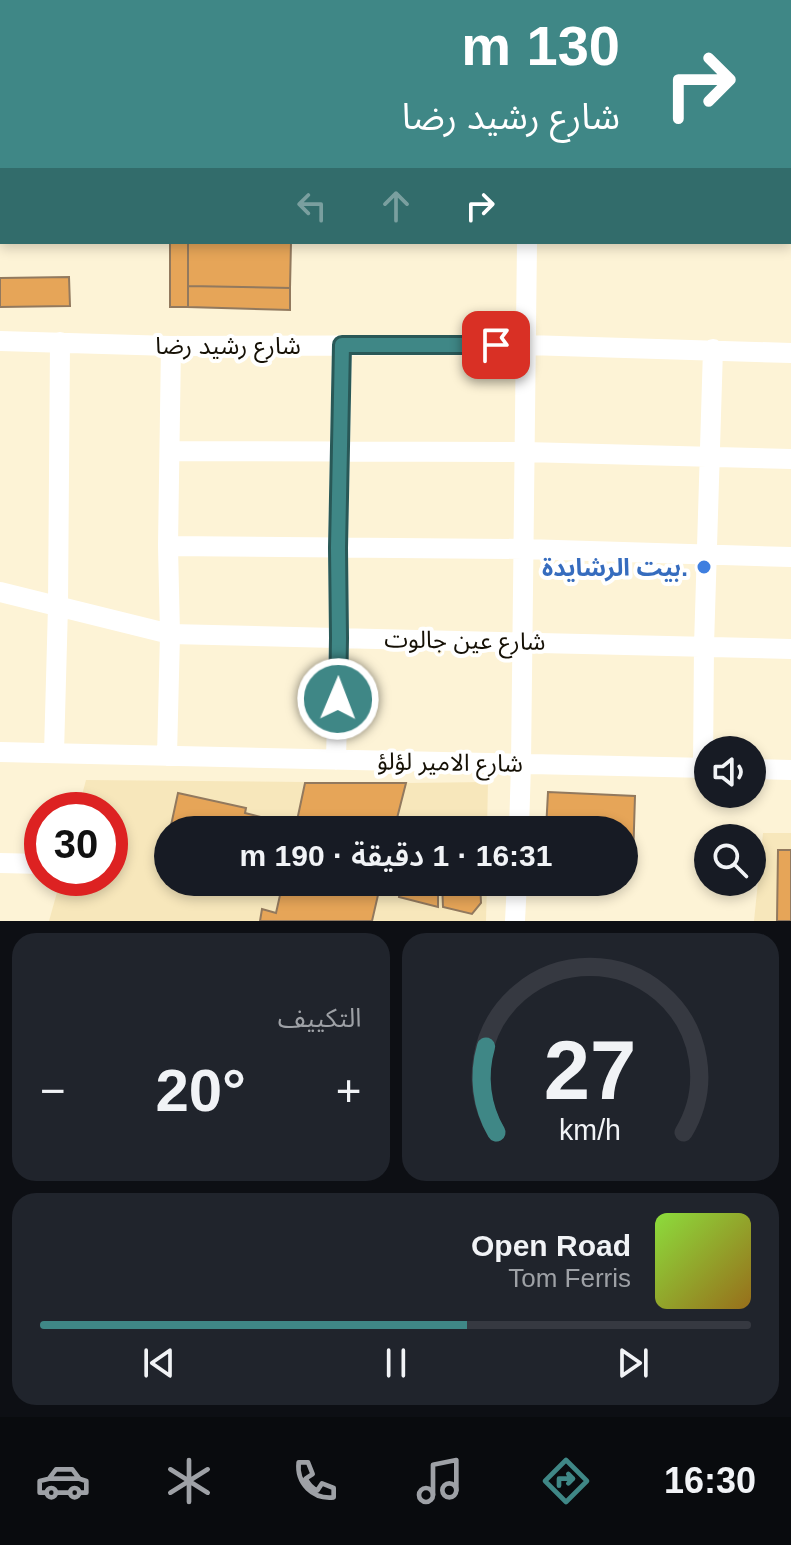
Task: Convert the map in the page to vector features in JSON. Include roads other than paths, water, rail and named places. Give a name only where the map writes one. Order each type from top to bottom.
[{"type":"street","points":[[519,816],[527,244]]},
{"type":"street","name":"شارع رشيد رضا","points":[[0,341],[171,346],[527,345],[791,353]]},
{"type":"street","points":[[54,753],[60,342]]},
{"type":"street","points":[[336,760],[342,345]]},
{"type":"street","points":[[167,756],[171,346]]},
{"type":"street","points":[[705,736],[704,646],[713,349]]},
{"type":"street","points":[[170,451],[525,452],[791,459]]},
{"type":"street","points":[[168,546],[524,549],[791,557]]},
{"type":"street","name":"شارع عين جالوت","points":[[0,592],[170,634],[791,649]]},
{"type":"street","name":"شارع الامير لؤلؤ","points":[[0,752],[694,768]]},
{"type":"street","points":[[766,769],[791,770]]},
{"type":"street","points":[[0,863],[24,864]]},
{"type":"street","points":[[515,921],[516,896]]},
{"type":"place","name":"بيت الرشايدة.","points":[[704,567]]}]
